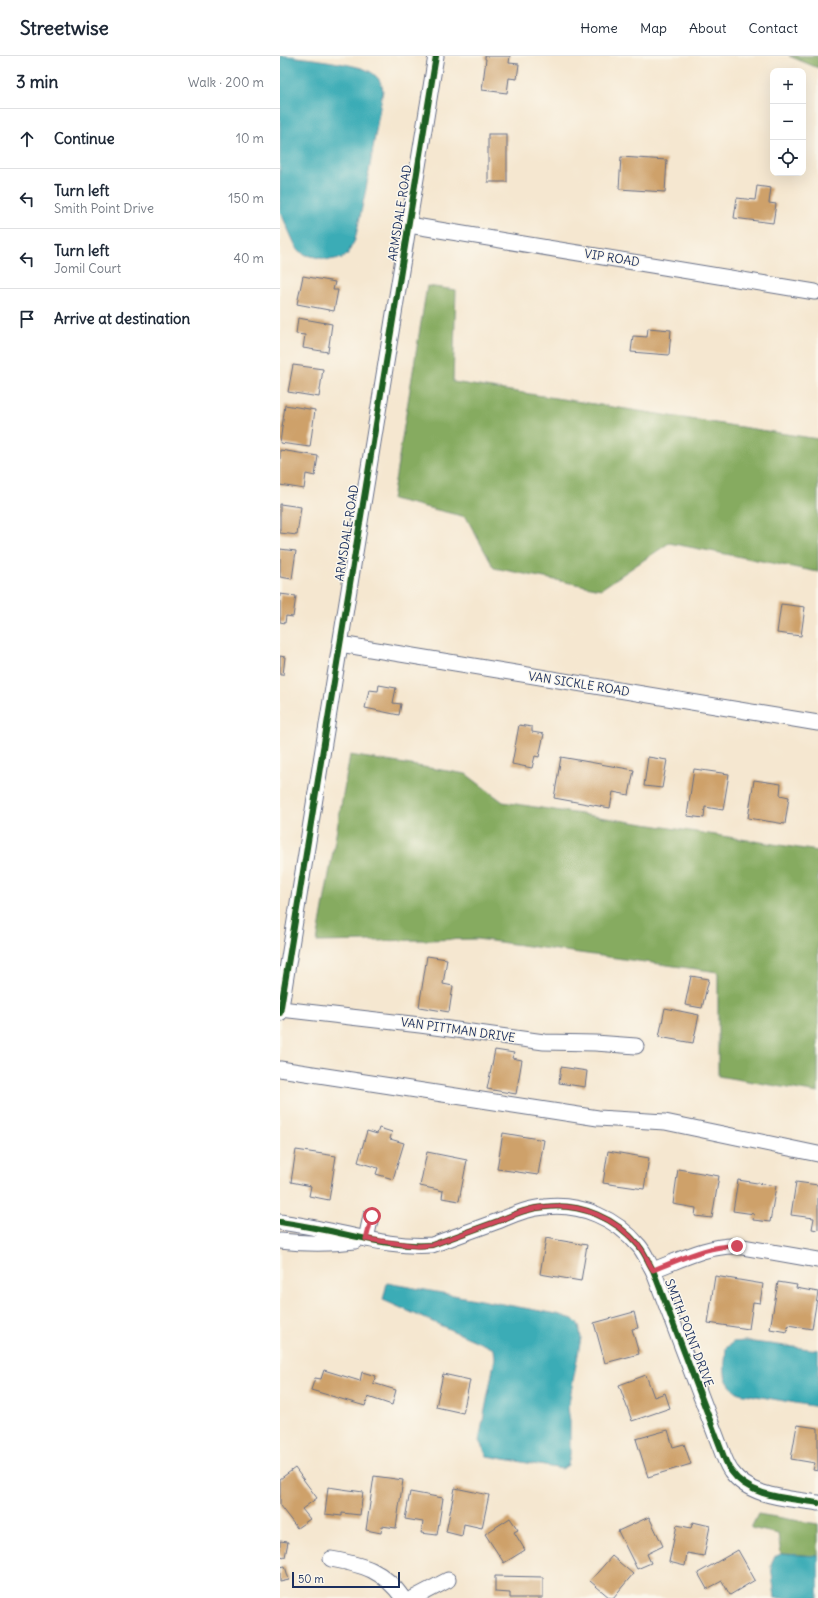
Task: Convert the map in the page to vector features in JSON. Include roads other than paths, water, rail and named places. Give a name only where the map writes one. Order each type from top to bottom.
[{"type":"street","name":"ARMSDALE ROAD","points":[[280,1011],[436,56]]},
{"type":"street","name":"VIP ROAD","points":[[409,225],[815,292]]},
{"type":"street","name":"VAN SICKLE ROAD","points":[[340,644],[818,724]]},
{"type":"street","name":"VAN PITTMAN DRIVE","points":[[280,1011],[420,1025],[544,1042],[595,1043],[636,1046]]},
{"type":"street","points":[[280,1069],[598,1118],[665,1122],[818,1154]]},
{"type":"street","name":"SMITH POINT DRIVE","points":[[280,1222],[319,1228],[366,1239],[417,1246],[432,1245],[526,1210],[543,1207],[560,1206],[578,1208],[610,1221],[626,1233],[640,1247],[653,1270],[724,1457],[732,1472],[748,1487],[770,1495],[818,1503]]},
{"type":"street","points":[[280,1241],[301,1244],[326,1244],[366,1239],[372,1216]]},
{"type":"street","points":[[653,1270],[711,1248],[724,1246],[737,1246],[818,1260]]},
{"type":"street","points":[[332,1559],[361,1565],[381,1575],[396,1588],[404,1598]]},
{"type":"street","points":[[414,1598],[448,1580]]},
{"type":"water","points":[[280,56],[299,57],[362,68],[369,71],[379,79],[383,90],[366,189],[355,240],[347,255],[342,258],[329,260],[306,255],[297,249],[280,211]]},
{"type":"water","points":[[387,1283],[557,1314],[573,1319],[579,1325],[581,1338],[568,1408],[570,1421],[570,1455],[568,1465],[562,1469],[487,1456],[479,1441],[495,1358],[494,1349],[383,1300]]},
{"type":"water","points":[[745,1341],[818,1350],[818,1407],[739,1393],[733,1388],[726,1379],[725,1374],[726,1348],[733,1342]]},
{"type":"water","points":[[781,1554],[818,1556],[818,1598],[775,1598],[771,1566],[774,1557]]}]
